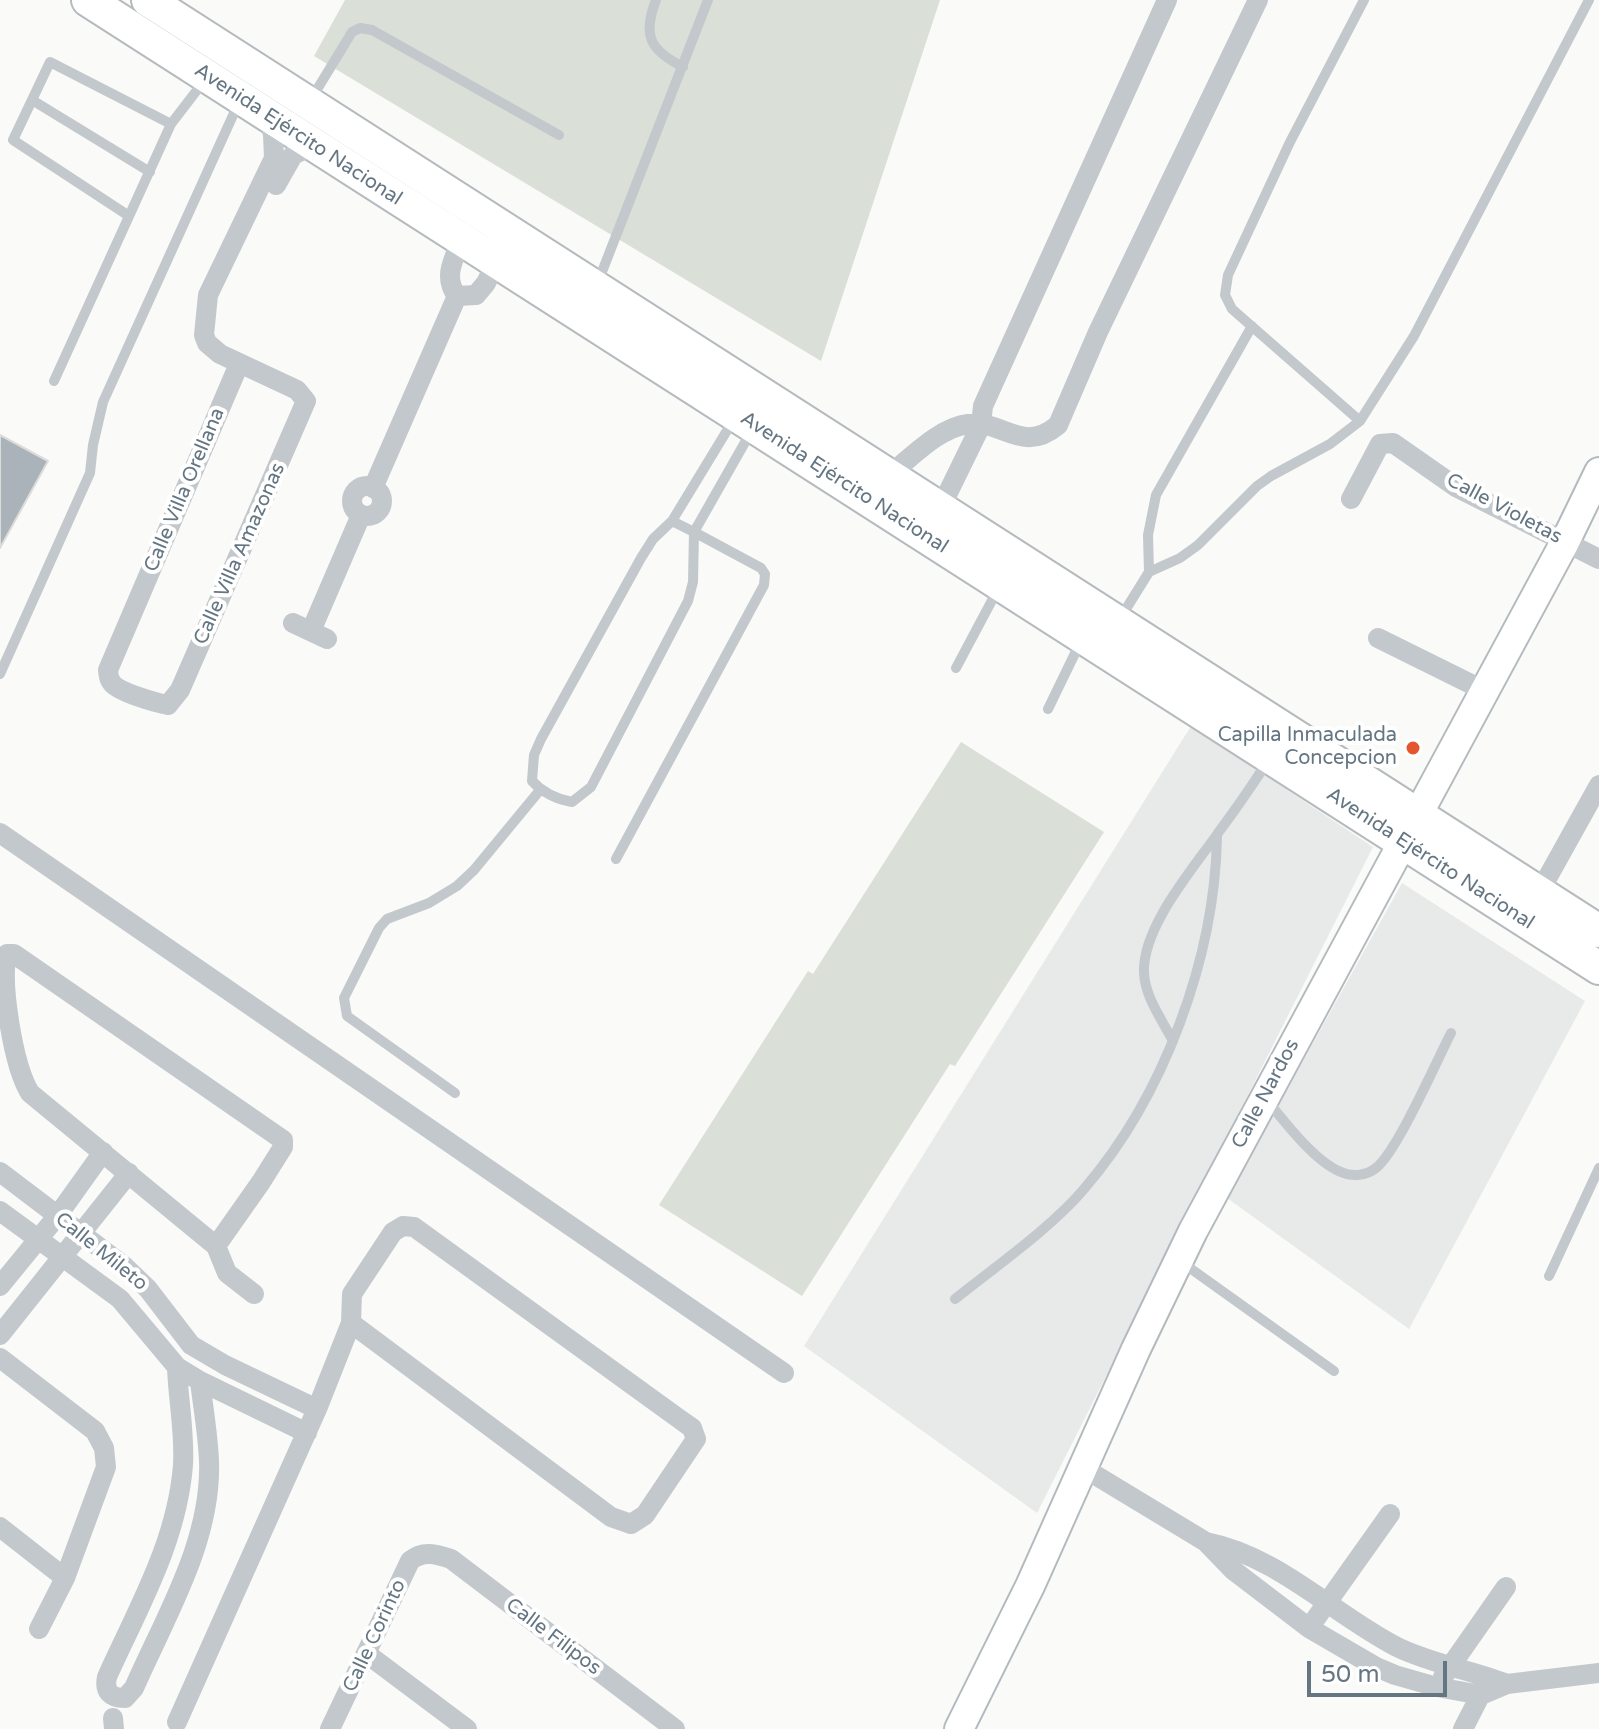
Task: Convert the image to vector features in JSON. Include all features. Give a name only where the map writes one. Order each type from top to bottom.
[{"type":"main road","name":"Avenida Ejército Nacional","points":[[148,0],[596,287],[753,408],[888,476],[940,509],[1008,570]]},
{"type":"main road","name":"Avenida Ejército Nacional","points":[[109,6],[208,76],[461,241],[753,408],[1279,743],[1403,841],[1531,906],[1599,931]]},
{"type":"main road","name":"Avenida Ejército Nacional","points":[[1279,743],[1418,813],[1531,906],[1599,968]]},
{"type":"street","points":[[940,509],[981,425],[983,406],[1167,0]]},
{"type":"street","points":[[888,476],[937,437],[964,425],[981,425],[1027,439],[1047,434],[1061,420],[1098,332],[1258,0]]},
{"type":"street","points":[[269,116],[280,161]]},
{"type":"street","points":[[239,364],[207,343],[204,326],[208,316],[208,295],[229,264],[280,161],[313,145]]},
{"type":"street","points":[[457,296],[451,286],[450,271],[461,241]]},
{"type":"street","points":[[457,296],[470,297],[481,290],[496,262]]},
{"type":"street","points":[[310,631],[361,515],[353,507],[353,495],[362,488],[373,488],[457,296]]},
{"type":"street","name":"Calle Villa Amazonas","points":[[168,705],[180,690],[306,401],[297,390],[239,364]]},
{"type":"street","name":"Calle Villa Orellana","points":[[168,705],[117,687],[109,678],[112,659],[239,364]]},
{"type":"street","name":"Calle Violetas","points":[[1351,499],[1380,444],[1393,443],[1456,487],[1599,559]]},
{"type":"street","name":"Calle Nardos","points":[[959,1729],[1019,1610],[1179,1260],[1565,542],[1599,472]]},
{"type":"street","points":[[1378,638],[1483,690]]},
{"type":"street","points":[[1531,906],[1599,785]]},
{"type":"street","points":[[0,833],[784,1373]]},
{"type":"street","points":[[216,1246],[261,1182],[283,1147],[283,1140],[14,954],[7,954],[2,967],[3,1007],[9,1046],[30,1093],[216,1246],[227,1273],[254,1294]]},
{"type":"street","points":[[0,1286],[58,1215],[103,1152]]},
{"type":"street","name":"Calle Mileto","points":[[0,1172],[148,1289],[191,1345],[225,1365],[317,1409]]},
{"type":"street","points":[[0,1335],[129,1173]]},
{"type":"street","name":"Calle Mileto","points":[[0,1211],[120,1299],[177,1367],[307,1433]]},
{"type":"street","points":[[177,1722],[317,1409],[351,1323],[352,1294],[393,1232],[403,1226],[414,1227],[692,1428],[696,1439],[645,1515],[631,1524],[611,1517],[351,1323]]},
{"type":"street","points":[[0,1358],[95,1431],[104,1448],[106,1467],[65,1578],[39,1629]]},
{"type":"street","points":[[177,1367],[183,1447],[179,1499],[168,1542],[107,1677],[105,1686],[108,1694],[115,1698],[125,1698],[134,1688],[193,1553],[201,1527],[209,1462],[200,1381]]},
{"type":"street","points":[[1082,1467],[1206,1542],[1233,1570],[1309,1628],[1376,1667],[1437,1687],[1492,1685],[1599,1673]]},
{"type":"street","points":[[1309,1628],[1390,1514]]},
{"type":"street","points":[[0,1527],[65,1578]]},
{"type":"street","points":[[1206,1542],[1243,1552],[1367,1630],[1399,1647],[1492,1685]]},
{"type":"street","name":"Calle Corinto","points":[[330,1729],[410,1561],[417,1555],[427,1554]]},
{"type":"street","name":"Calle Filipos","points":[[427,1554],[451,1559],[675,1729]]},
{"type":"street","points":[[1437,1687],[1506,1587]]},
{"type":"street","points":[[367,1654],[467,1729]]},
{"type":"street","points":[[1463,1729],[1492,1685]]},
{"type":"lane","points":[[656,0],[650,16],[651,42],[661,56],[683,67]]},
{"type":"lane","points":[[596,287],[708,0]]},
{"type":"lane","points":[[1360,421],[1227,303],[1225,287],[1290,142],[1364,0]]},
{"type":"lane","points":[[1048,709],[1101,629],[1149,572],[1189,552],[1257,486],[1330,444],[1360,421],[1414,336],[1589,0]]},
{"type":"lane","points":[[309,103],[352,32],[360,28],[372,30],[559,135]]},
{"type":"lane","points":[[129,216],[13,140],[50,62],[171,124]]},
{"type":"lane","points":[[54,381],[171,124],[208,76]]},
{"type":"lane","points":[[0,674],[90,473],[103,402],[241,98]]},
{"type":"lane","points":[[32,100],[150,172]]},
{"type":"lane","points":[[1149,572],[1148,535],[1156,495],[1252,326]]},
{"type":"lane","points":[[753,408],[694,532],[693,582],[688,601],[591,787],[572,802],[540,790],[532,781],[531,768],[541,739],[641,558],[653,539],[672,521],[753,408]]},
{"type":"lane","points":[[616,859],[764,585],[765,574],[761,568],[672,521]]},
{"type":"lane","points":[[956,668],[1008,570]]},
{"type":"lane","points":[[1173,1041],[1145,984],[1145,957],[1149,941],[1184,877],[1217,836],[1279,743]]},
{"type":"lane","points":[[455,1093],[347,1016],[344,998],[379,928],[387,919],[429,903],[457,886],[540,790]]},
{"type":"lane","points":[[955,1299],[1083,1191],[1128,1130],[1150,1092],[1173,1041],[1192,984],[1214,887],[1217,836]]},
{"type":"lane","points":[[1265,1098],[1320,1159],[1341,1173],[1359,1176],[1376,1168],[1393,1146],[1451,1033]]},
{"type":"lane","points":[[1549,1276],[1599,1168]]},
{"type":"lane","points":[[1179,1260],[1334,1371]]},
{"type":"shaded area","points":[[345,0],[940,0],[821,361],[314,56]]},
{"type":"shaded area","points":[[1191,726],[1373,847],[1037,1513],[804,1346]]},
{"type":"shaded area","points":[[961,742],[1104,832],[955,1066],[950,1064],[802,1296],[659,1205],[808,971],[813,974]]},
{"type":"shaded area","points":[[1402,883],[1585,1001],[1409,1329],[1227,1198]]},
{"type":"building","points":[[0,435],[48,461],[0,548]]},
{"type":"place","name":"Capilla Inmaculada Concepcion","points":[[1413,748]]}]
